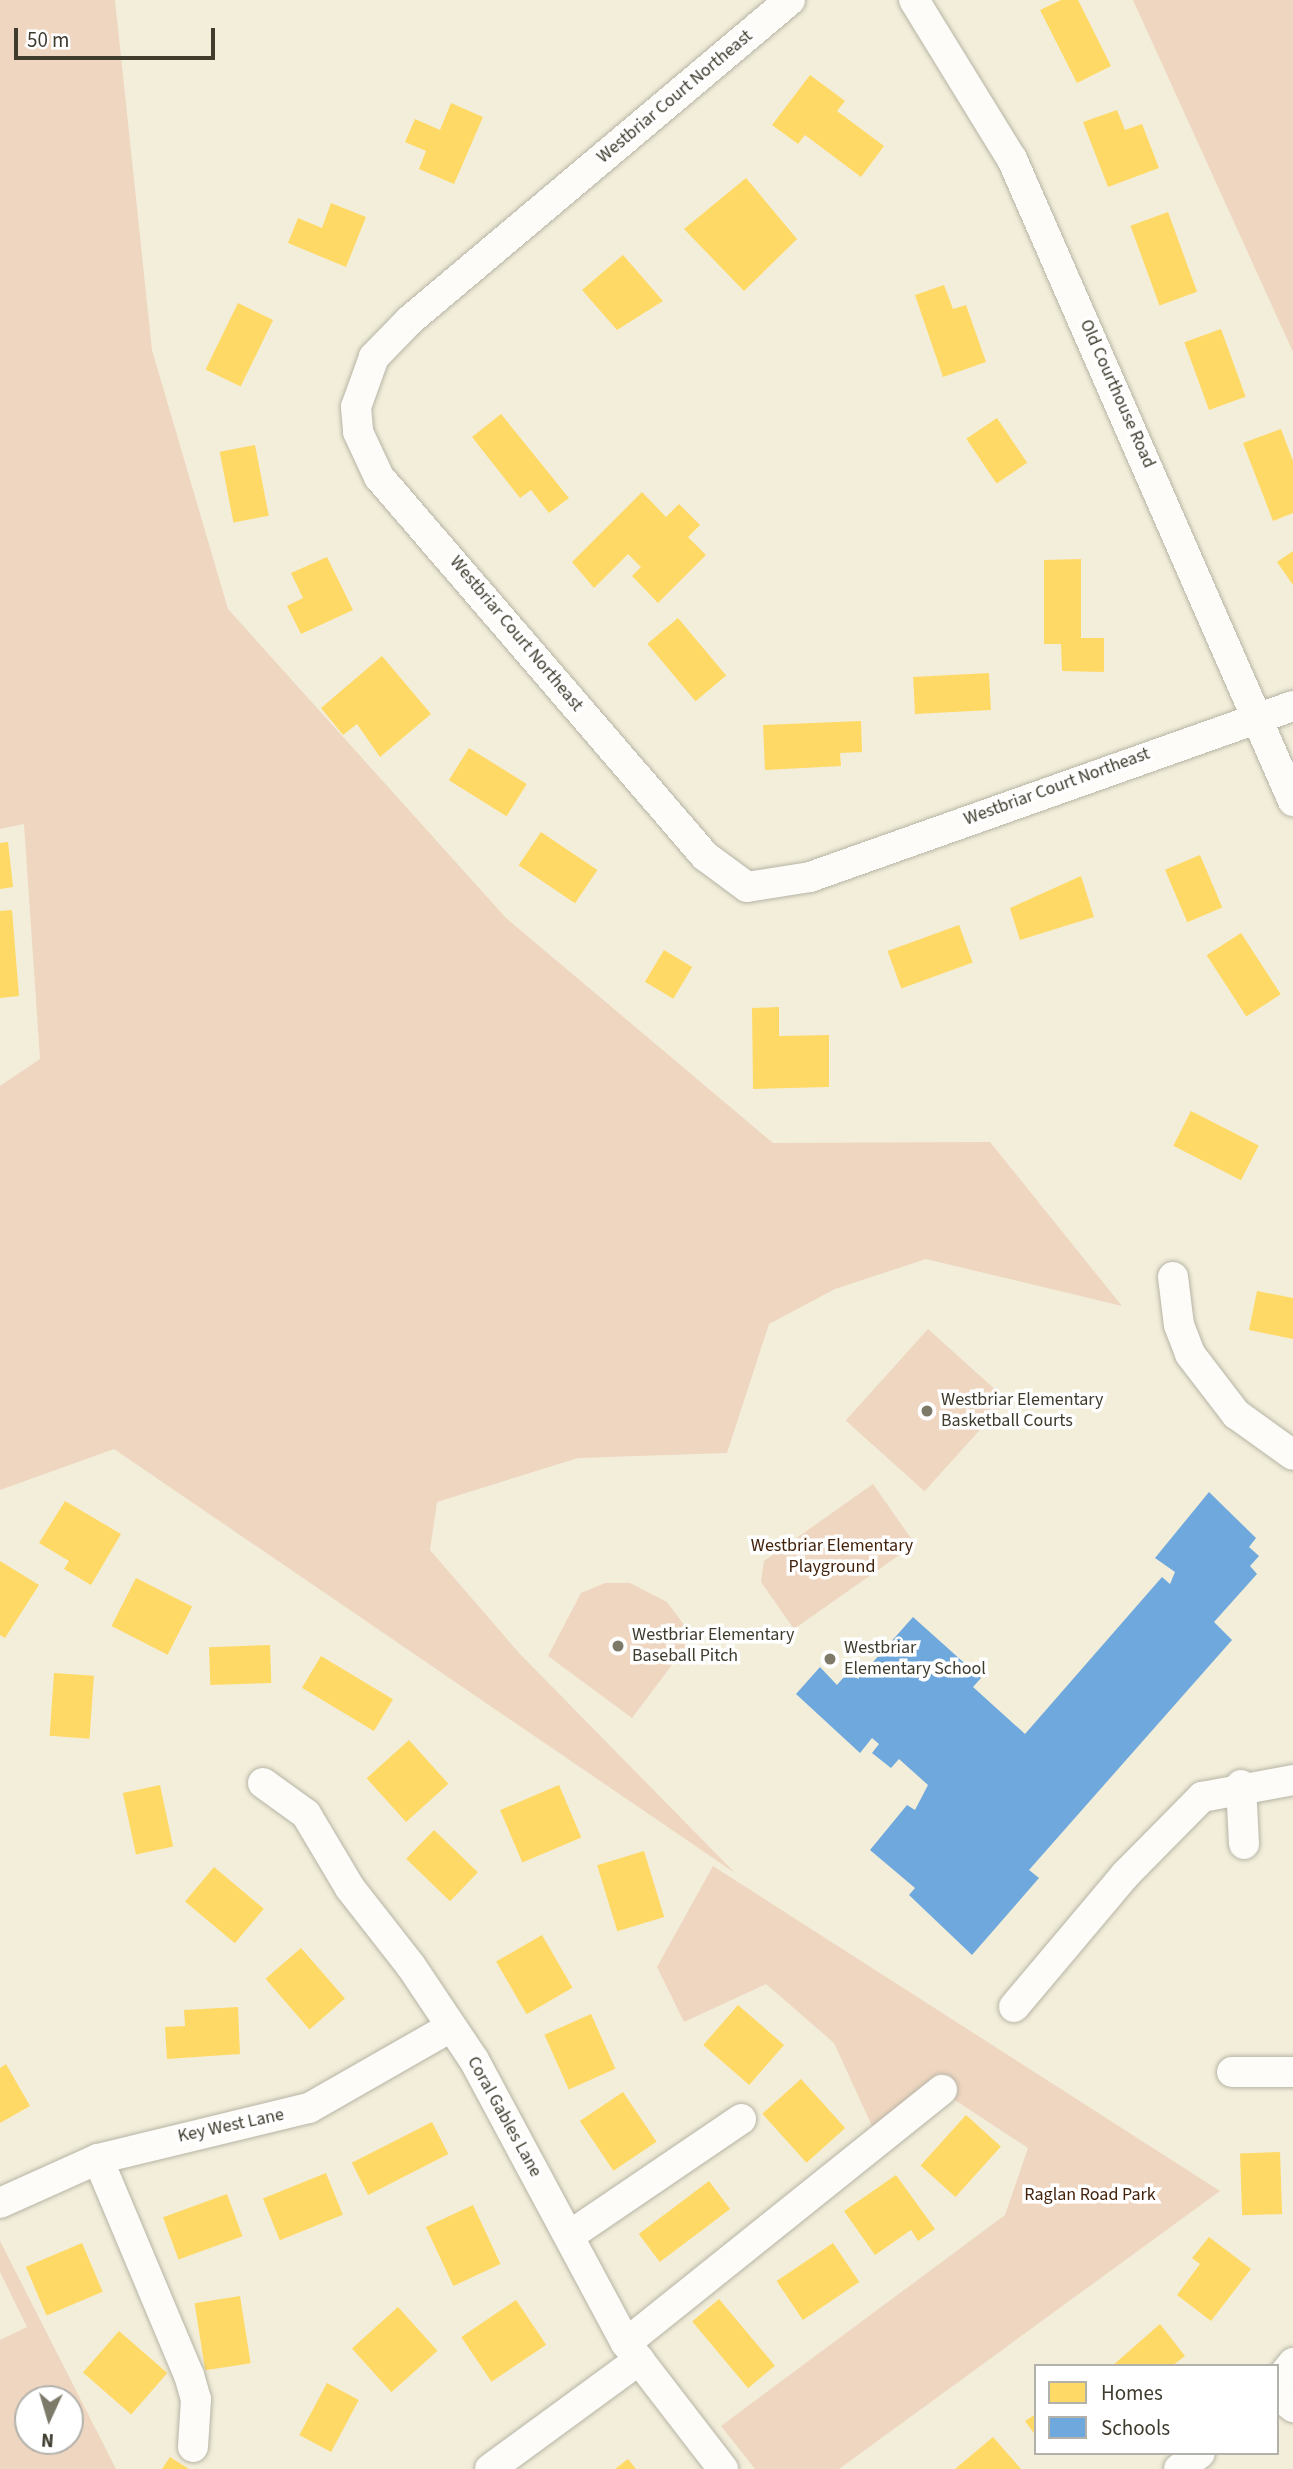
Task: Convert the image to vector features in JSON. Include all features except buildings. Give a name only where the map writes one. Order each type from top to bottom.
[{"type":"street","name":"Westbriar Court Northeast","points":[[790,0],[374,357],[356,407],[358,432],[379,477],[705,856],[747,887],[810,877],[1293,706]]},
{"type":"street","name":"Old Courthouse Road","points":[[914,0],[1012,159],[1259,718],[1293,801]]},
{"type":"street","points":[[1173,1277],[1178,1325],[1190,1354],[1236,1414],[1293,1455]]},
{"type":"street","points":[[1014,2007],[1125,1875],[1202,1797],[1241,1786],[1293,1780]]},
{"type":"street","name":"Coral Gables Lane","points":[[263,1783],[306,1814],[350,1888],[451,2027],[633,2352],[723,2469]]},
{"type":"street","points":[[1241,1786],[1244,1844]]},
{"type":"street","name":"Key West Lane","points":[[0,2203],[99,2159],[309,2108],[451,2027]]},
{"type":"street","points":[[1232,2072],[1293,2072]]},
{"type":"street","points":[[490,2469],[633,2352],[942,2090]]},
{"type":"street","points":[[569,2236],[741,2119]]},
{"type":"street","points":[[99,2159],[189,2375],[196,2399],[193,2447]]},
{"type":"street","points":[[1279,2380],[1293,2363]]},
{"type":"street","points":[[1279,2396],[1293,2407]]},
{"type":"street","points":[[1179,2469],[1197,2455]]},
{"type":"green space","points":[[0,0],[115,0],[152,350],[228,609],[506,918],[773,1143],[990,1142],[1122,1306],[926,1259],[835,1289],[769,1324],[727,1453],[578,1458],[437,1502],[430,1550],[519,1653],[735,1873],[114,1449],[0,1490],[0,1086],[40,1059],[24,824],[0,829]]},
{"type":"green space","points":[[1133,0],[1293,0],[1293,352]]},
{"type":"green space","name":"Westbriar Elementary Basketball Courts","points":[[928,1329],[1007,1400],[924,1491],[846,1420]]},
{"type":"green space","name":"Westbriar Elementary Playground","points":[[873,1484],[915,1544],[794,1629],[761,1582],[764,1561]]},
{"type":"green space","name":"Westbriar Elementary Baseball Pitch","points":[[605,1583],[630,1583],[667,1602],[693,1637],[632,1718],[548,1656],[581,1593]]},
{"type":"green space","name":"Raglan Road Park","points":[[713,1866],[1220,2191],[839,2469],[755,2469],[721,2426],[1005,2215],[1028,2148],[941,2091],[877,2137],[834,2043],[766,1984],[684,2022],[657,1967]]},
{"type":"green space","points":[[0,2241],[73,2385],[14,2385],[14,2455],[84,2455],[84,2406],[116,2469],[0,2469],[0,2340],[27,2327],[0,2272]]},
{"type":"place","name":"Westbriar Elementary Basketball Courts","points":[[927,1411]]},
{"type":"place","name":"Westbriar Elementary Baseball Pitch","points":[[618,1646]]},
{"type":"place","name":"Westbriar Elementary School","points":[[830,1659]]}]
